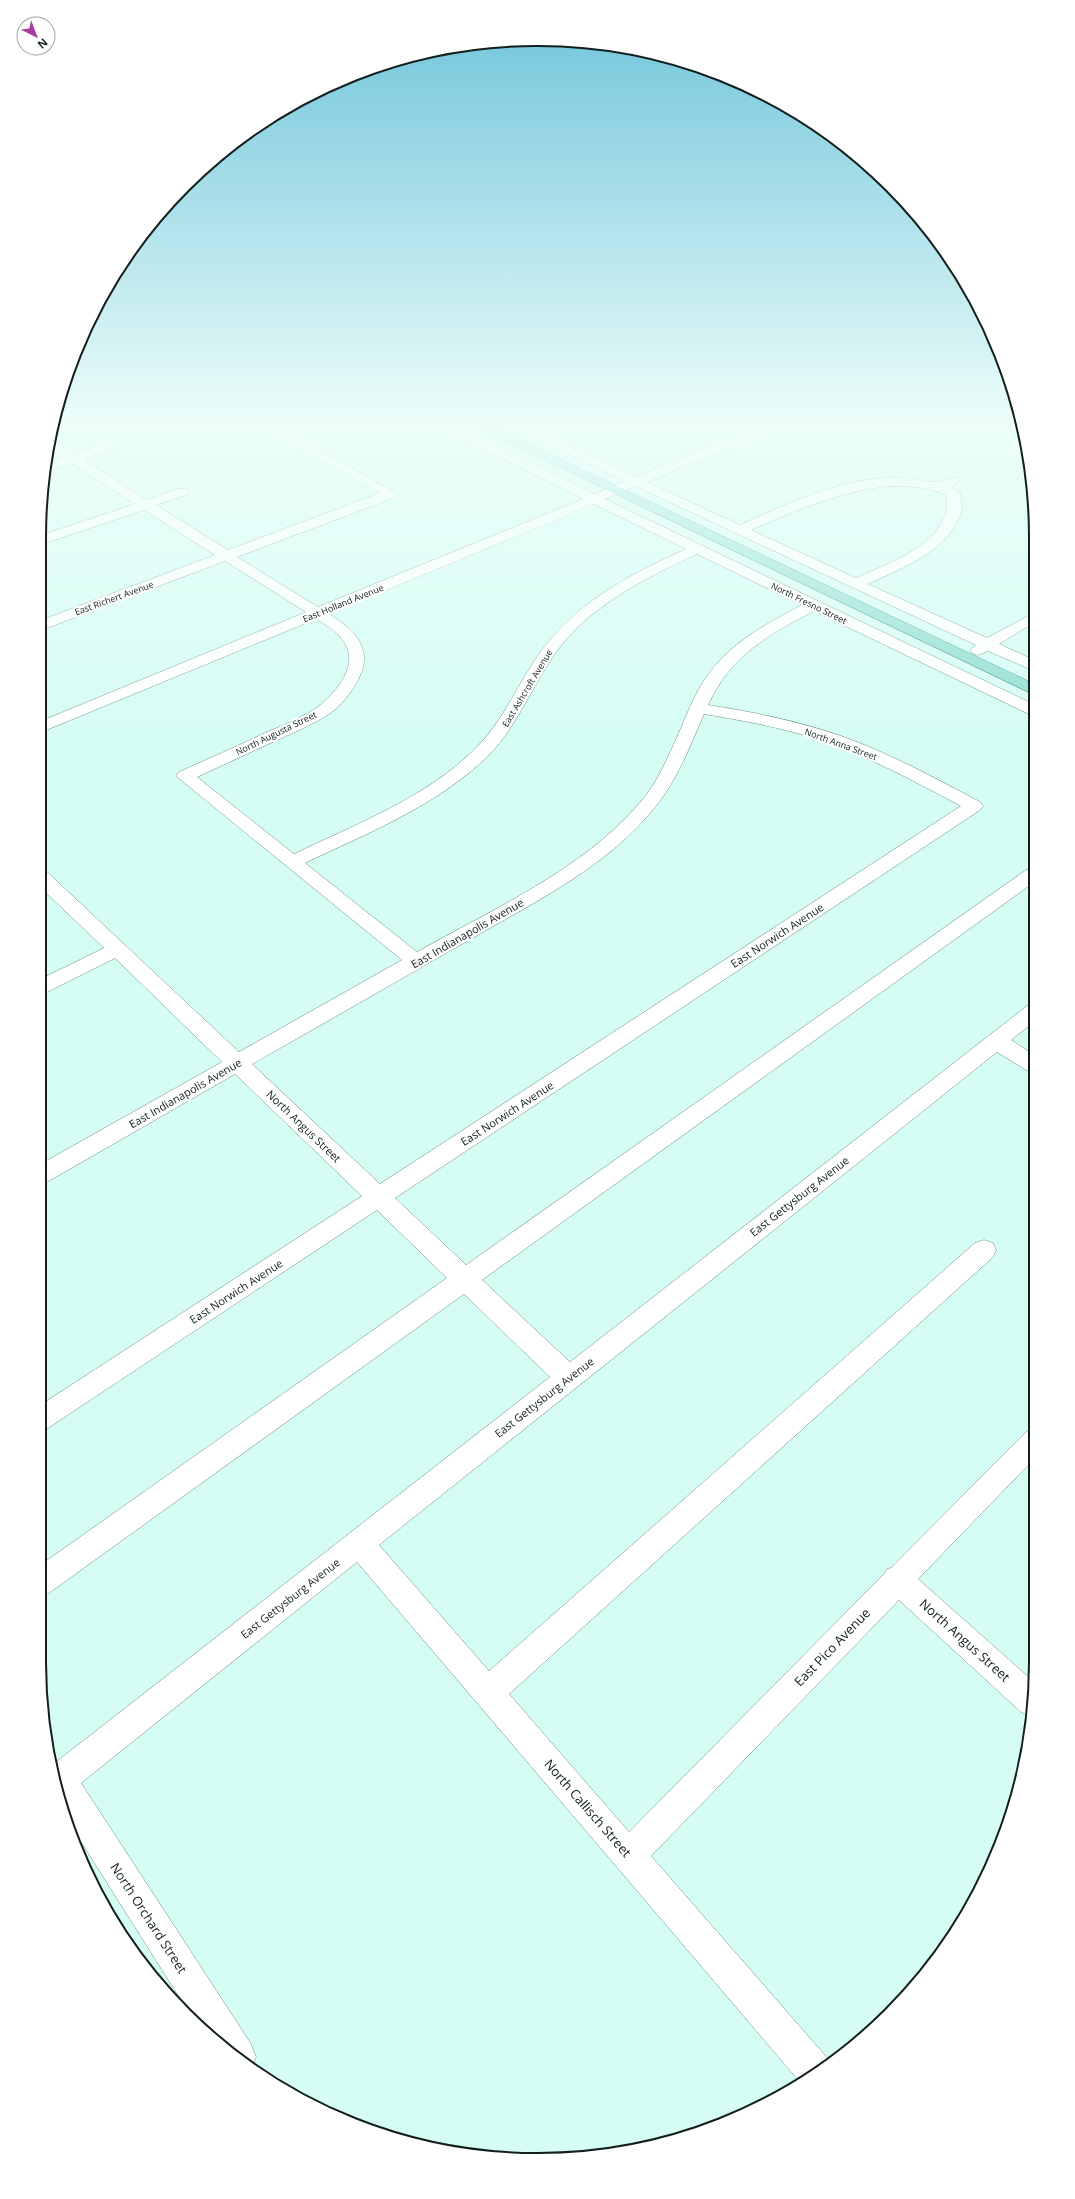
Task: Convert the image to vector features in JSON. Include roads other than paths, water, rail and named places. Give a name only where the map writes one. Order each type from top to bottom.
[{"type":"main road","name":"North Fresno Street","points":[[687,525],[1029,689]]},
{"type":"street","points":[[46,539],[86,525]]},
{"type":"street","name":"North Augusta Street","points":[[178,525],[339,627],[352,641],[357,656],[355,671],[344,691],[324,710],[297,725],[185,776],[293,861],[417,962]]},
{"type":"street","name":"East Richert Avenue","points":[[46,623],[310,525]]},
{"type":"street","name":"East Holland Avenue","points":[[46,725],[532,525]]},
{"type":"street","name":"North Fresno Street","points":[[647,525],[1029,709]]},
{"type":"street","points":[[729,525],[1029,664]]},
{"type":"street","points":[[740,530],[752,525]]},
{"type":"street","points":[[856,584],[916,554],[938,539],[949,525]]},
{"type":"street","name":"East Ashcroft Avenue","points":[[293,861],[403,807],[434,790],[461,771],[482,752],[499,733],[551,648],[576,620],[595,604],[623,585],[697,549]]},
{"type":"street","name":"East Indianapolis Avenue","points":[[46,1172],[531,896],[603,848],[633,820],[657,792],[674,763],[707,689],[720,669],[741,648],[769,628],[814,605]]},
{"type":"street","points":[[945,668],[1029,620]]},
{"type":"street","name":"North Anna Street","points":[[699,708],[758,718],[835,740],[882,758],[974,806]]},
{"type":"street","name":"East Norwich Avenue","points":[[46,1415],[974,806]]},
{"type":"street","points":[[46,1578],[1029,877]]},
{"type":"street","name":"North Angus Street","points":[[46,883],[569,1378]]},
{"type":"street","points":[[46,985],[117,949]]},
{"type":"street","name":"East Gettysburg Avenue","points":[[61,1779],[1029,1015]]},
{"type":"street","points":[[996,1041],[1029,1062]]},
{"type":"street","points":[[488,1693],[984,1250]]},
{"type":"street","name":"East Pico Avenue","points":[[629,1855],[1029,1446]]},
{"type":"street","name":"North Callisch Street","points":[[360,1544],[812,2069]]},
{"type":"street","name":"North Angus Street","points":[[898,1579],[1028,1697]]},
{"type":"street","name":"North Orchard Street","points":[[63,1788],[230,2044]]}]
